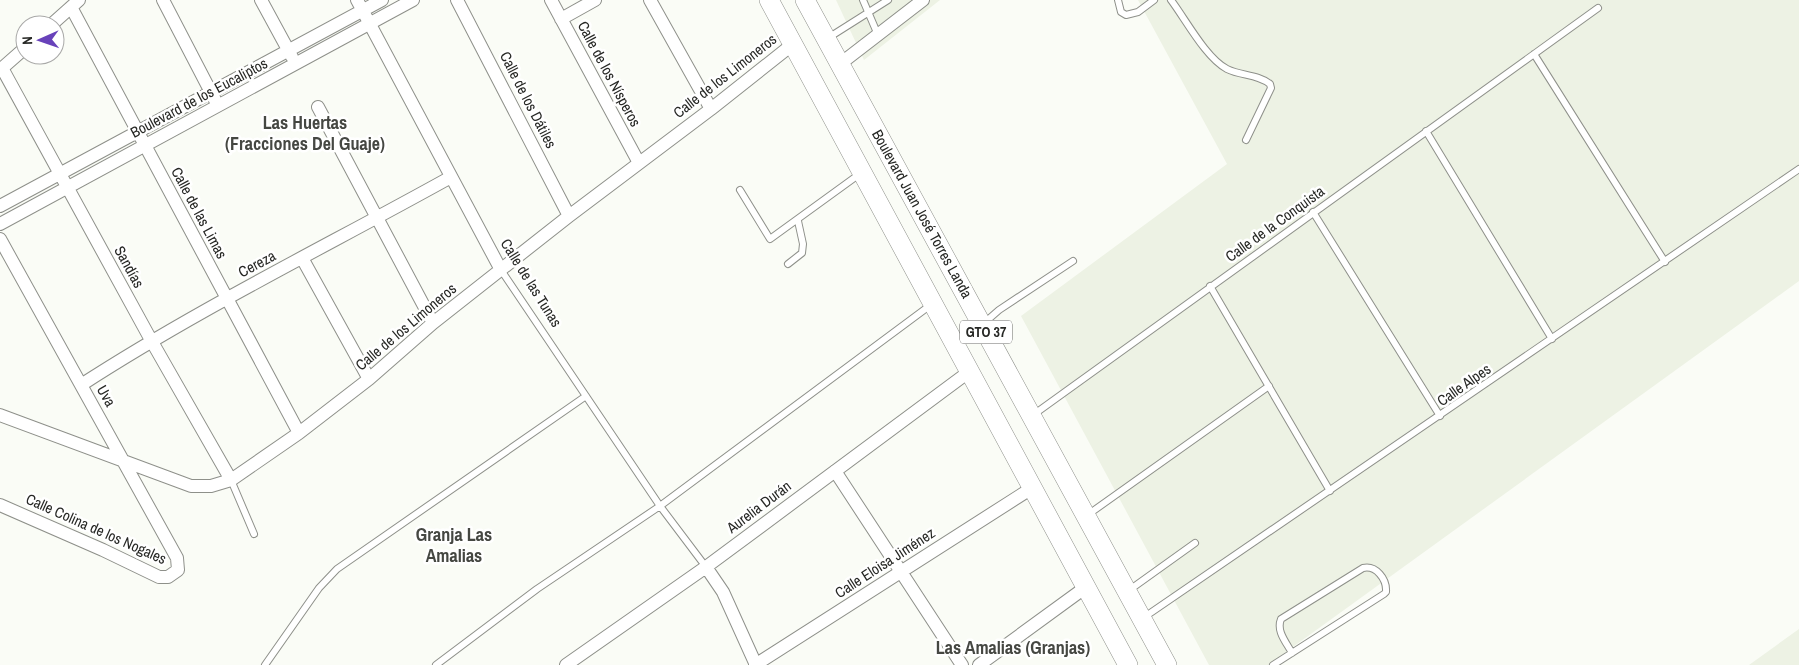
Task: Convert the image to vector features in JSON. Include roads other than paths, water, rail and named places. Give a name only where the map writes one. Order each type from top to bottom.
[{"type":"main road","name":"GTO 37","points":[[769,0],[1128,665]]},
{"type":"main road","name":"Boulevard Juan José Torres Landa","points":[[805,0],[1167,665]]},
{"type":"street","points":[[163,0],[218,106]]},
{"type":"street","points":[[261,0],[295,64]]},
{"type":"street","name":"Boulevard de los Eucaliptos","points":[[0,206],[288,51],[360,5],[382,0]]},
{"type":"street","name":"Boulevard de los Eucaliptos","points":[[0,224],[413,0]]},
{"type":"street","name":"Calle de los Dátiles","points":[[457,0],[569,216]]},
{"type":"street","name":"Calle de los Nísperos","points":[[551,0],[639,163]]},
{"type":"street","points":[[561,19],[595,0]]},
{"type":"street","points":[[650,0],[711,109]]},
{"type":"street","points":[[840,64],[917,1]]},
{"type":"street","points":[[62,15],[75,4]]},
{"type":"street","name":"Calle de las Limas","points":[[75,4],[138,132],[299,433]]},
{"type":"street","name":"Calle de las Tunas","points":[[360,5],[501,270]]},
{"type":"street","name":"Calle de los Limoneros","points":[[0,414],[191,486],[211,486],[230,480],[299,433],[370,379],[433,323],[793,44]]},
{"type":"street","points":[[1,69],[15,57]]},
{"type":"street","name":"Sandías","points":[[1,69],[230,480]]},
{"type":"street","points":[[318,107],[433,323]]},
{"type":"street","name":"Cereza","points":[[81,385],[151,340],[451,177]]},
{"type":"street","name":"Uva","points":[[0,239],[126,462],[177,558],[178,570]]},
{"type":"street","points":[[302,258],[370,379]]},
{"type":"street","name":"Aurelia Durán","points":[[566,665],[706,567],[970,371]]},
{"type":"street","points":[[835,471],[962,665]]},
{"type":"street","name":"Calle Eloisa Jiménez","points":[[756,665],[1032,488]]},
{"type":"street","name":"Calle Colina de los Nogales","points":[[0,505],[159,577],[168,577],[178,570]]},
{"type":"street","points":[[706,567],[723,592],[756,665]]},
{"type":"street","points":[[979,665],[1086,587]]},
{"type":"lane","points":[[863,0],[878,34]]},
{"type":"lane","points":[[827,39],[888,0]]},
{"type":"lane","points":[[1118,0],[1121,12],[1126,15],[1138,12],[1154,0]]},
{"type":"lane","points":[[1171,0],[1217,63],[1230,70],[1263,78],[1270,84],[1271,88],[1246,140]]},
{"type":"lane","name":"Calle de la Conquista","points":[[1032,416],[1598,8]]},
{"type":"lane","points":[[1534,54],[1664,262]]},
{"type":"lane","points":[[1426,131],[1552,339]]},
{"type":"lane","name":"Calle Alpes","points":[[1142,619],[1799,169]]},
{"type":"lane","points":[[740,190],[770,239],[798,221],[862,172]]},
{"type":"lane","points":[[1313,212],[1440,416]]},
{"type":"lane","points":[[788,264],[802,253],[803,244],[798,221]]},
{"type":"lane","points":[[982,325],[999,310],[1074,261]]},
{"type":"lane","name":"Calle de las Tunas","points":[[501,270],[660,506],[706,567]]},
{"type":"lane","points":[[1210,286],[1330,491]]},
{"type":"lane","points":[[436,665],[537,589],[660,506],[933,304]]},
{"type":"lane","points":[[1086,516],[1269,386]]},
{"type":"lane","points":[[265,665],[319,588],[337,569],[586,396]]},
{"type":"lane","points":[[230,480],[254,534]]},
{"type":"lane","points":[[1127,592],[1195,543]]},
{"type":"lane","points":[[1273,665],[1292,653],[1386,592],[1386,586],[1377,570],[1371,567],[1363,568],[1281,619],[1278,625],[1280,632],[1292,653]]},
{"type":"district","name":"Las Huertas (Fracciones Del Guaje)","points":[[305,133]]},
{"type":"district","name":"Granja Las Amalias","points":[[454,545]]},
{"type":"district","name":"Las Amalias (Granjas)","points":[[1013,648]]}]
